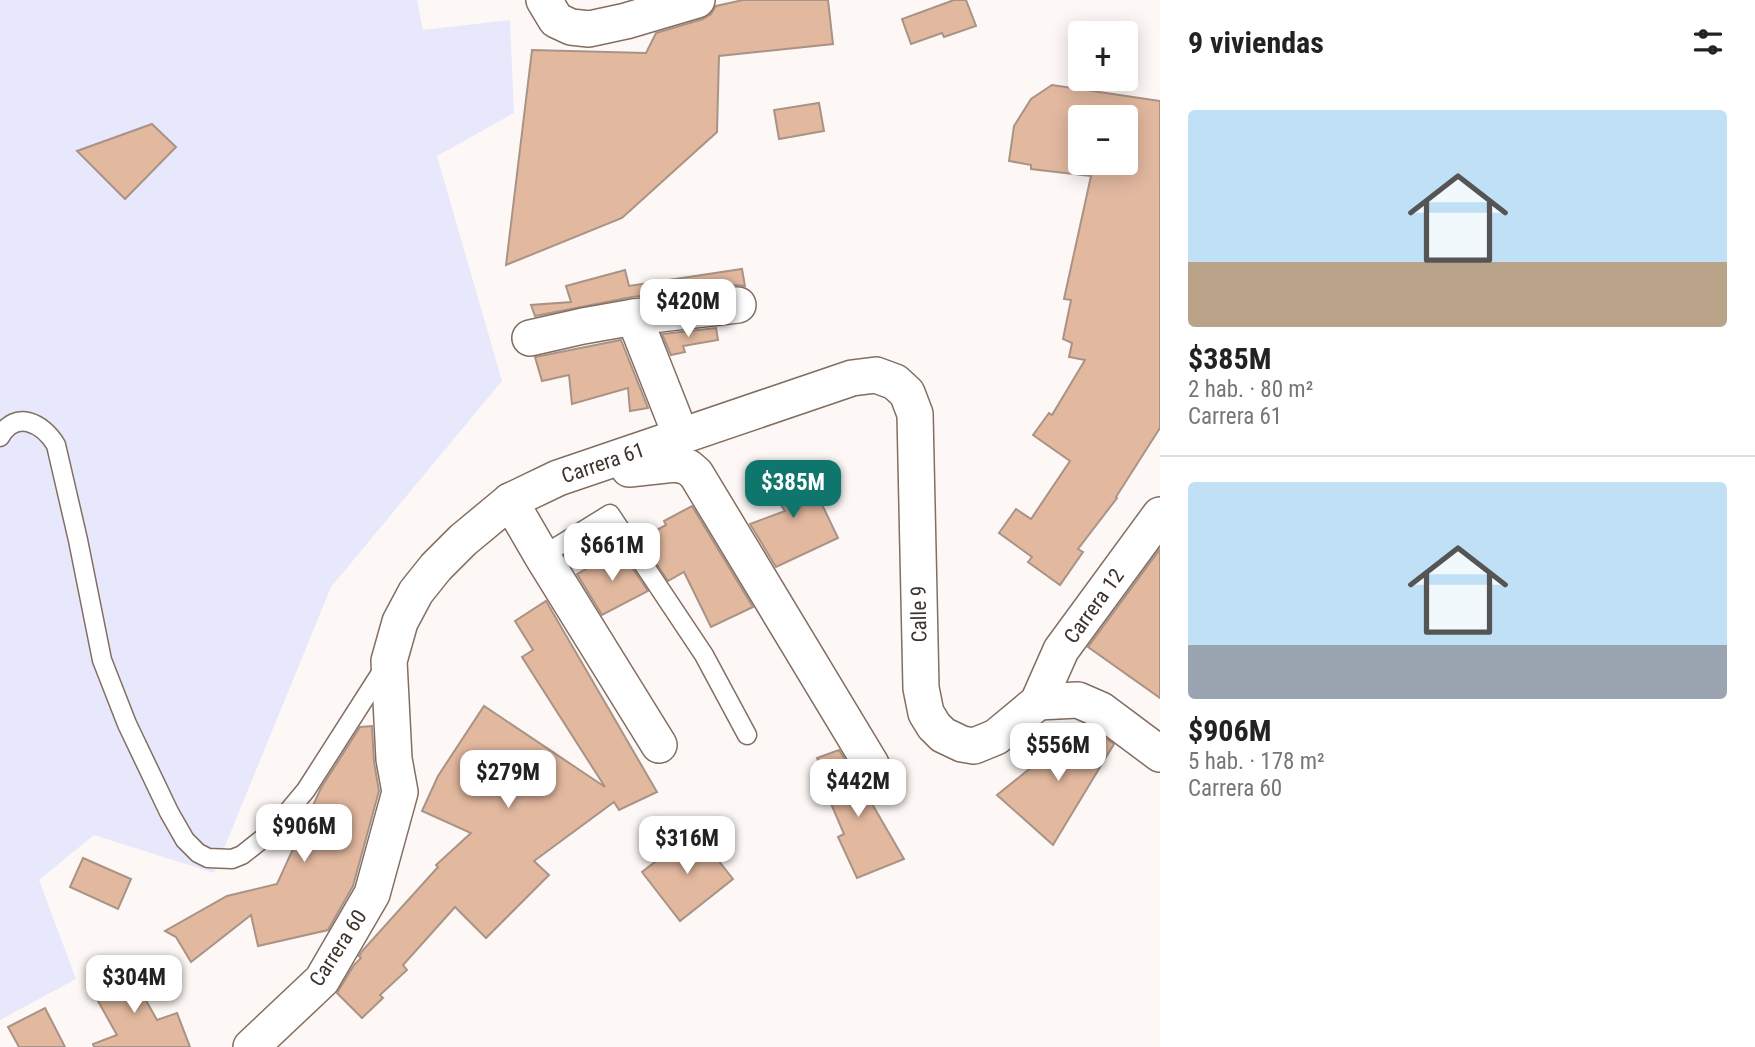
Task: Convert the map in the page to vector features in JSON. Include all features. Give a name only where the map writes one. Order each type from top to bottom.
[{"type":"street","points":[[544,0],[556,20],[571,27],[589,29],[697,0]]},
{"type":"street","points":[[530,338],[634,317],[738,305]]},
{"type":"street","points":[[634,317],[681,436]]},
{"type":"street","name":"Carrera 61","points":[[388,661],[400,622],[416,592],[463,540],[510,501],[558,478],[852,378],[876,375],[895,382]]},
{"type":"street","name":"Calle 9","points":[[895,382],[906,393],[915,414],[921,688],[926,713],[943,735],[962,744],[974,746],[996,737],[1038,702]]},
{"type":"street","points":[[558,478],[675,464],[688,467],[696,474],[872,764]]},
{"type":"street","points":[[510,501],[659,745]]},
{"type":"street","name":"Carrera 12","points":[[1038,702],[1061,650],[1160,515]]},
{"type":"street","name":"Carrera 60","points":[[251,1047],[322,980],[372,894],[400,792],[394,759],[388,661]]},
{"type":"street","points":[[1038,702],[1078,699],[1101,710],[1160,754]]},
{"type":"lane","points":[[0,438],[10,426],[20,422],[32,423],[43,428],[56,445],[102,660],[127,723],[169,812],[185,840],[198,853],[208,858],[232,859],[242,855],[271,832],[306,790],[388,661]]},
{"type":"lane","points":[[542,556],[610,514],[704,655],[747,735]]},
{"type":"shaded area","points":[[0,0],[417,0],[423,30],[510,20],[514,113],[437,156],[502,381],[331,587],[214,873],[94,835],[39,880],[76,979],[0,1020]]},
{"type":"building","points":[[743,0],[828,0],[833,44],[719,56],[717,132],[622,218],[506,265],[532,50],[646,53],[656,33],[703,19],[711,14],[716,6]]},
{"type":"building","points":[[954,0],[966,0],[976,26],[944,37],[942,33],[911,44],[902,19]]},
{"type":"building","points":[[1052,85],[1068,87],[1068,91],[1092,91],[1160,101],[1160,428],[1117,498],[1078,549],[1083,552],[1060,585],[1028,562],[1032,557],[999,533],[1016,509],[1031,519],[1070,461],[1033,435],[1049,413],[1052,415],[1085,360],[1069,357],[1072,343],[1063,339],[1071,300],[1064,299],[1091,176],[1082,175],[1138,175],[1138,105],[1068,105],[1068,173],[1031,169],[1031,165],[1009,161],[1014,126],[1031,99]]},
{"type":"building","points":[[819,103],[824,131],[779,139],[774,110]]},
{"type":"building","points":[[152,124],[176,147],[125,199],[77,151]]},
{"type":"building","points":[[742,269],[745,286],[632,297],[535,316],[531,305],[571,302],[566,286],[625,270],[629,286]]},
{"type":"building","points":[[716,328],[718,340],[683,346],[685,352],[671,355],[662,334]]},
{"type":"building","points":[[621,340],[648,408],[630,411],[628,388],[572,404],[569,375],[542,381],[535,357]]},
{"type":"building","points":[[784,462],[808,497],[817,494],[838,538],[776,567],[750,524],[785,511],[762,477]]},
{"type":"building","points":[[692,506],[753,607],[711,627],[684,572],[668,581],[640,539],[666,525],[664,521]]},
{"type":"building","points":[[1160,549],[1160,698],[1088,647]]},
{"type":"building","points":[[620,550],[648,591],[602,615],[577,574]]},
{"type":"building","points":[[546,601],[657,792],[619,810],[614,802],[534,861],[549,875],[486,938],[455,907],[403,965],[407,970],[380,995],[383,998],[362,1018],[337,993],[361,958],[359,956],[363,950],[438,867],[436,865],[471,833],[422,811],[438,776],[484,706],[605,787],[522,657],[533,650],[515,621]]},
{"type":"building","points":[[372,726],[379,791],[353,886],[328,930],[258,946],[251,915],[191,962],[176,937],[165,931],[227,896],[277,884],[321,788],[360,727]]},
{"type":"building","points":[[1083,726],[1114,744],[1053,845],[997,795]]},
{"type":"building","points":[[839,750],[904,859],[857,878],[838,837],[844,834],[826,792],[833,790],[817,758]]},
{"type":"building","points":[[695,831],[733,879],[680,921],[642,872]]},
{"type":"building","points":[[83,858],[131,879],[118,909],[70,887]]},
{"type":"building","points":[[126,965],[157,1020],[177,1013],[190,1047],[94,1047],[93,1044],[117,1035],[89,985]]},
{"type":"building","points":[[45,1008],[65,1047],[19,1047],[8,1027]]}]
